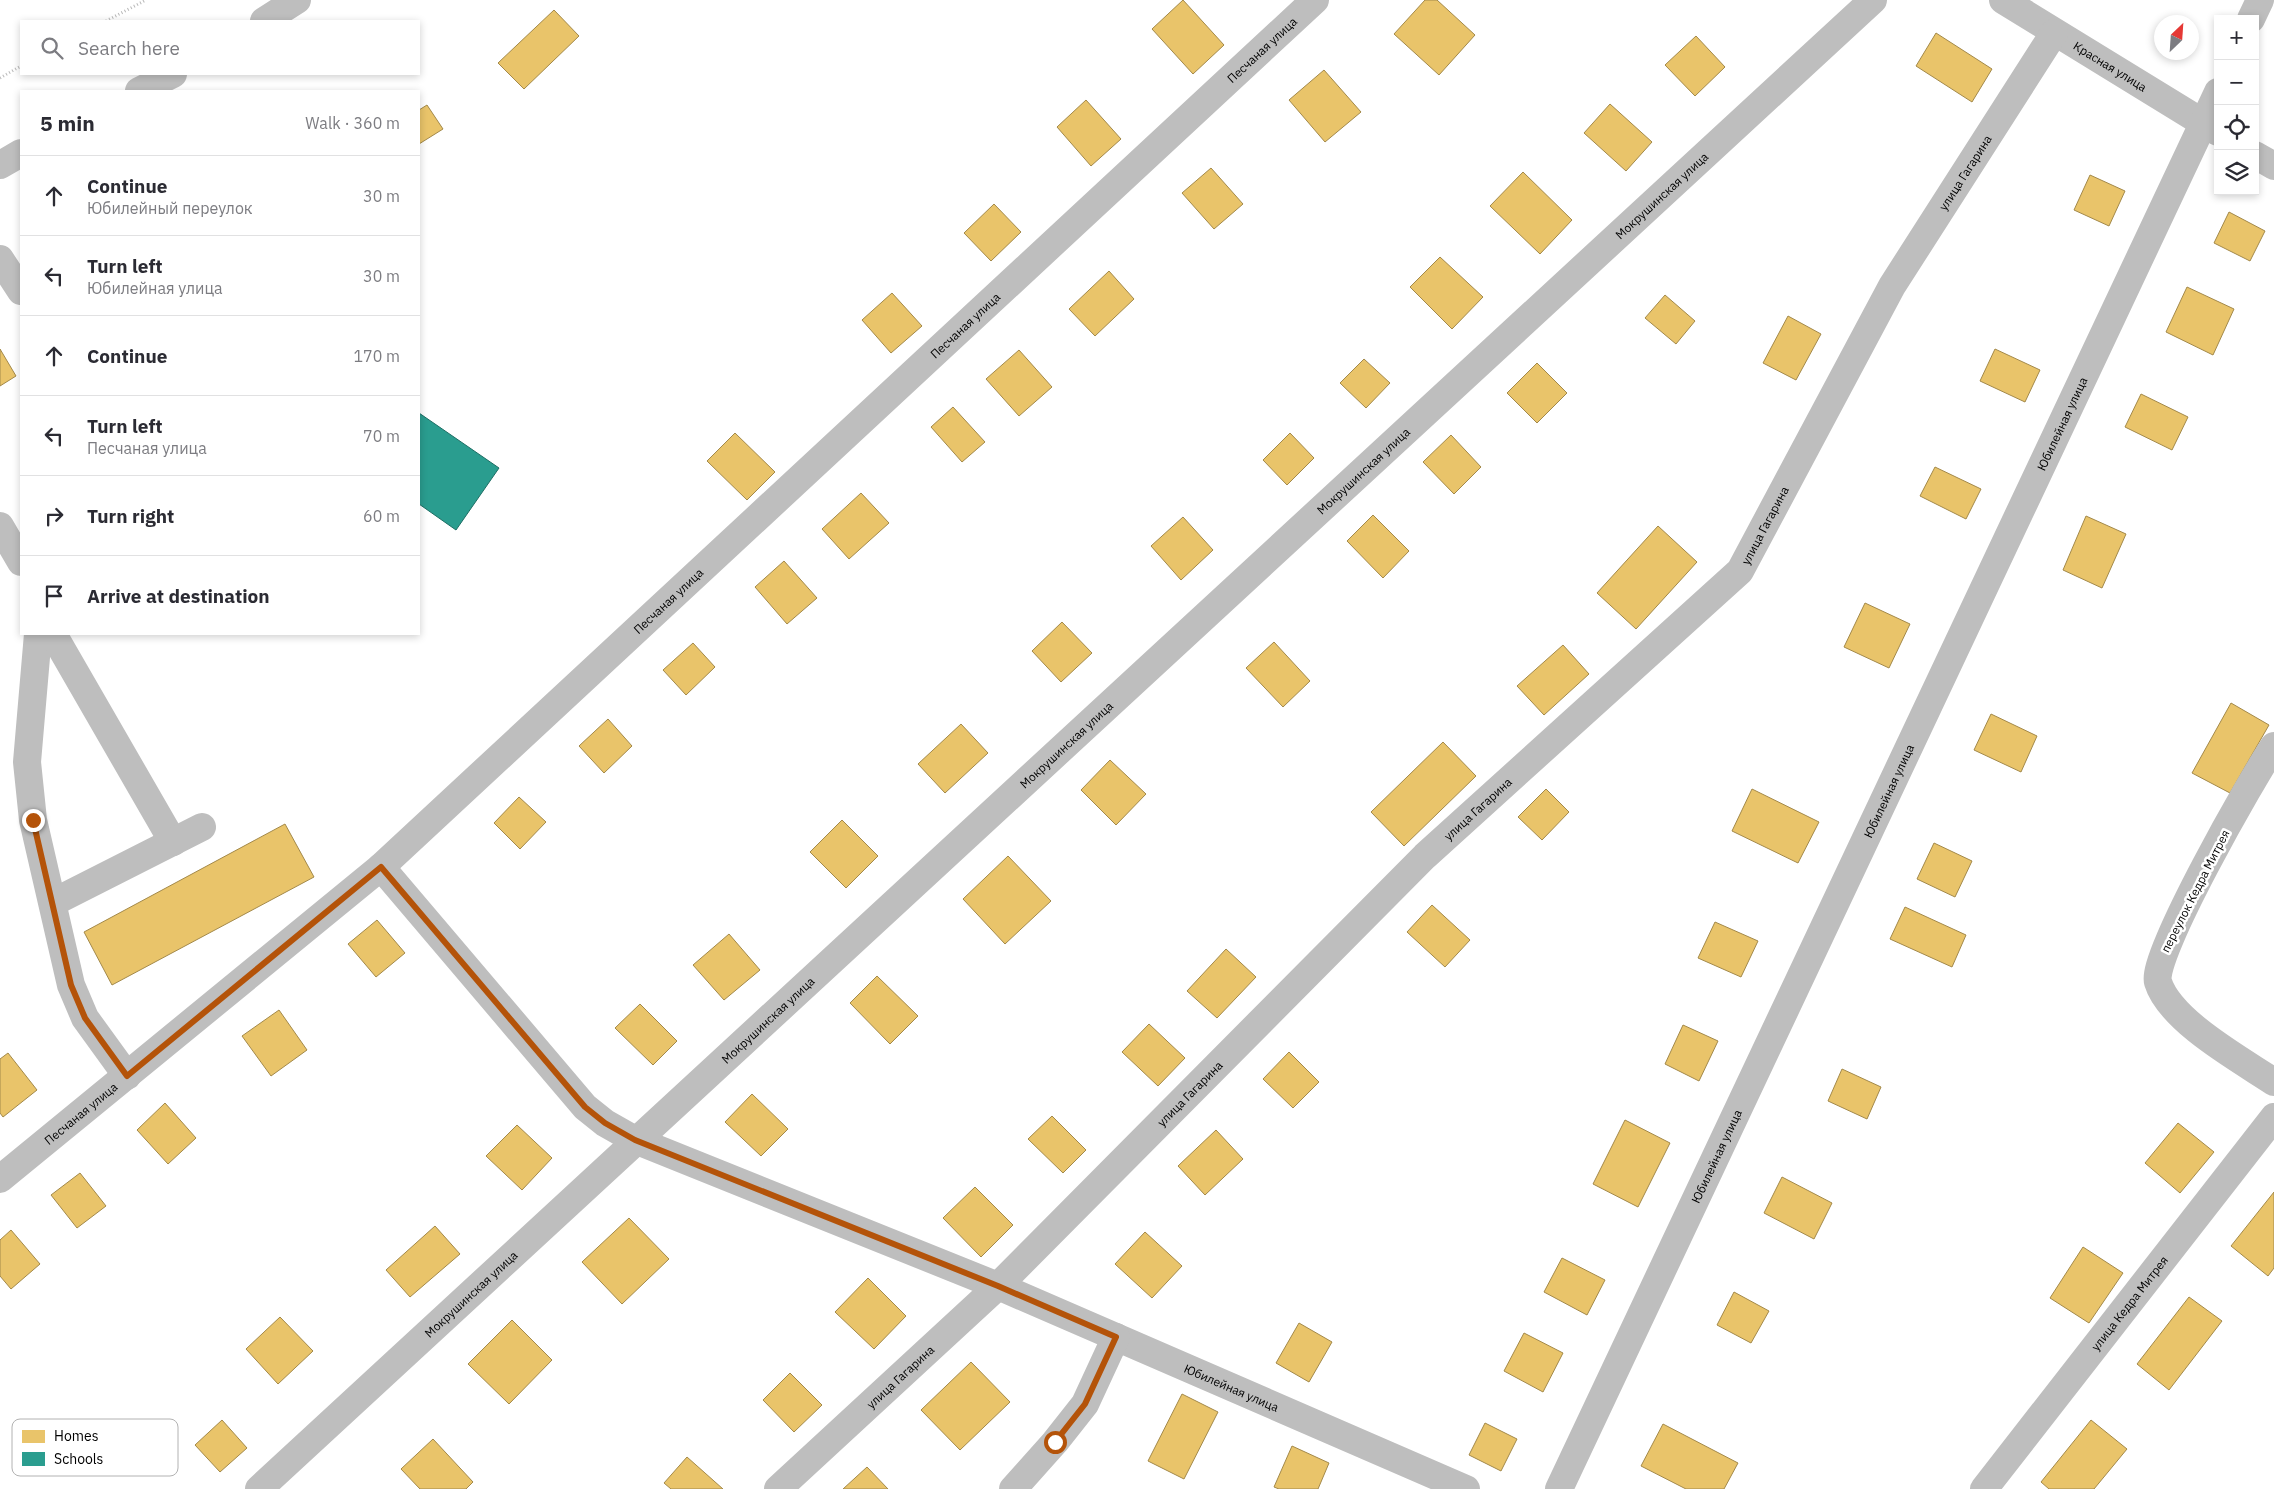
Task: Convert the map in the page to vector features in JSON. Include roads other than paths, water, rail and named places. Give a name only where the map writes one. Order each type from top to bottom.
[{"type":"street","points":[[266,20],[297,0]]},
{"type":"street","name":"Песчаная улица","points":[[0,1179],[381,867],[1315,0]]},
{"type":"street","name":"Мокрушинская улица","points":[[259,1489],[1872,0]]},
{"type":"street","name":"Красная улица","points":[[2003,0],[2210,128]]},
{"type":"street","points":[[2253,15],[2260,0]]},
{"type":"street","name":"улица Гагарина","points":[[778,1489],[998,1286],[1425,856],[1740,570],[1892,286],[2054,33]]},
{"type":"street","points":[[141,90],[171,75]]},
{"type":"street","name":"Юбилейная улица","points":[[1560,1489],[2210,128],[2215,105]]},
{"type":"street","points":[[0,165],[20,154]]},
{"type":"street","points":[[2259,157],[2274,166]]},
{"type":"street","points":[[0,259],[20,289]]},
{"type":"street","points":[[0,526],[20,560]]},
{"type":"street","points":[[38,635],[27,762],[33,820],[54,902],[74,993],[85,1018],[127,1076]]},
{"type":"street","points":[[54,635],[173,842]]},
{"type":"street","name":"переулок Кедра Митрея","points":[[2274,746],[2260,767],[2187,902],[2162,955],[2157,981],[2169,1004],[2195,1028],[2274,1082]]},
{"type":"street","points":[[54,902],[202,827]]},
{"type":"street","name":"Юбилейная улица","points":[[381,867],[585,1107],[605,1123],[635,1140],[998,1286],[1466,1489]]},
{"type":"street","name":"улица Кедра Митрея","points":[[1984,1489],[2274,1117]]},
{"type":"street","points":[[1013,1489],[1055,1442],[1085,1404],[1116,1337]]}]
